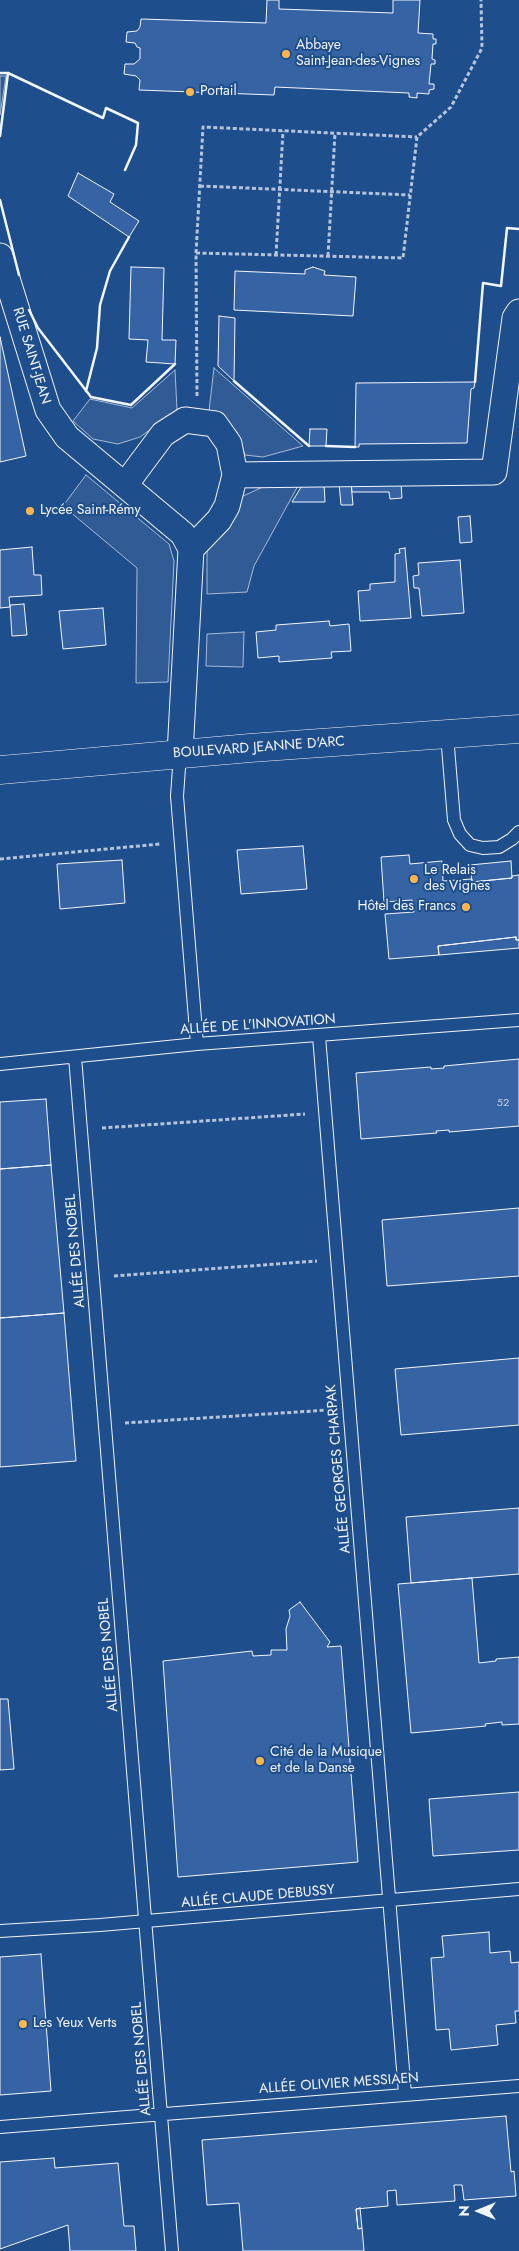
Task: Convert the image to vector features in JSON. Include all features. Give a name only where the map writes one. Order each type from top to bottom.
[{"type":"street","name":"RUE SAINT-JEAN","points":[[0,256],[48,410],[66,437],[183,534],[190,549]]},
{"type":"street","points":[[236,475],[494,472],[515,318],[519,312]]},
{"type":"street","points":[[125,485],[163,434],[184,420],[215,424],[229,444],[236,475],[227,506],[219,520],[190,549],[180,754]]},
{"type":"street","name":"BOULEVARD JEANNE D'ARC","points":[[0,770],[180,754],[519,729]]},
{"type":"lane","points":[[447,735],[454,820],[460,834],[470,845],[483,848],[500,847],[519,832]]},
{"type":"lane","points":[[180,754],[177,796],[197,1044]]},
{"type":"lane","name":"ALLÉE DE L'INNOVATION","points":[[0,1064],[197,1044],[519,1020]]},
{"type":"lane","name":"ALLÉE GEORGES CHARPAK","points":[[320,1036],[405,2094]]},
{"type":"lane","name":"ALLÉE DES NOBEL","points":[[75,1056],[172,2251]]},
{"type":"lane","name":"ALLÉE CLAUDE DEBUSSY","points":[[0,1931],[146,1921],[519,1889]]},
{"type":"lane","name":"ALLÉE OLIVIER MESSIAEN","points":[[0,2127],[519,2086]]},
{"type":"path","points":[[196,253],[403,258],[417,137],[451,107],[482,48],[481,0]]},
{"type":"path","points":[[197,422],[196,253],[203,127],[417,137]]},
{"type":"path","points":[[276,255],[283,131]]},
{"type":"path","points":[[328,256],[335,133]]},
{"type":"path","points":[[200,186],[410,195]]},
{"type":"path","points":[[0,859],[181,842]]},
{"type":"path","points":[[81,1130],[326,1113]]},
{"type":"path","points":[[93,1277],[337,1259]]},
{"type":"path","points":[[105,1424],[349,1409]]},
{"type":"shaded area","points":[[0,76],[6,76],[0,115]]},
{"type":"shaded area","points":[[214,368],[303,446],[263,457],[245,455],[237,432],[223,417],[209,411]]},
{"type":"shaded area","points":[[175,370],[177,410],[140,437],[118,444],[93,439],[73,421],[90,399],[132,408]]},
{"type":"shaded area","points":[[86,475],[169,544],[174,561],[168,682],[136,683],[137,568],[63,506]]},
{"type":"shaded area","points":[[299,484],[254,566],[247,592],[207,594],[207,550],[239,498],[267,485]]},
{"type":"shaded area","points":[[244,632],[243,667],[206,666],[207,634]]},
{"type":"building","name":"Abbaye Saint-Jean-des-Vignes","points":[[267,0],[279,0],[279,9],[393,13],[393,0],[420,0],[418,33],[433,34],[433,39],[436,39],[436,44],[433,44],[432,59],[435,60],[435,64],[431,64],[429,84],[434,84],[434,89],[429,90],[429,94],[417,93],[417,98],[409,97],[409,93],[275,87],[274,95],[139,90],[140,80],[136,76],[124,74],[125,64],[134,64],[140,59],[140,48],[135,43],[126,42],[127,32],[137,31],[140,27],[141,19],[266,23]]},
{"type":"building","points":[[78,173],[114,194],[110,202],[139,221],[129,237],[68,196]]},
{"type":"building","points":[[131,267],[164,268],[162,340],[176,340],[175,364],[146,362],[148,340],[129,339]]},
{"type":"building","points":[[313,267],[325,271],[324,275],[356,277],[353,316],[234,310],[235,271],[305,274],[305,270]]},
{"type":"building","points":[[219,316],[235,318],[234,381],[218,366]]},
{"type":"building","points":[[0,337],[26,456],[0,462]]},
{"type":"building","points":[[475,382],[474,388],[471,389],[467,443],[359,444],[359,447],[355,447],[356,383]]},
{"type":"building","points":[[310,429],[327,429],[326,446],[309,446]]},
{"type":"building","points":[[324,483],[325,502],[292,502],[303,484]]},
{"type":"building","points":[[339,483],[351,483],[353,505],[341,505]]},
{"type":"building","points":[[351,483],[401,483],[402,498],[390,499],[389,492],[352,492]]},
{"type":"building","points":[[470,516],[472,542],[460,543],[458,517]]},
{"type":"building","points":[[32,547],[34,575],[41,575],[42,595],[9,597],[10,607],[0,608],[0,550]]},
{"type":"building","points":[[405,548],[411,618],[360,621],[358,591],[370,590],[370,584],[395,582],[395,554],[400,553],[399,549]]},
{"type":"building","points":[[460,560],[464,613],[422,616],[419,588],[414,588],[413,576],[419,575],[418,563]]},
{"type":"building","points":[[24,604],[27,635],[12,636],[10,605]]},
{"type":"building","points":[[103,608],[106,645],[63,649],[59,611]]},
{"type":"building","points":[[329,621],[330,626],[349,624],[351,651],[331,652],[332,658],[279,662],[279,656],[258,658],[256,632],[276,630],[276,625]]},
{"type":"building","points":[[303,846],[307,889],[241,894],[237,850]]},
{"type":"building","name":"Hôtel des Francs","points":[[409,855],[410,864],[442,861],[443,881],[472,879],[472,882],[512,878],[512,876],[519,875],[519,940],[516,940],[516,937],[438,946],[439,955],[389,959],[385,914],[414,912],[412,900],[384,902],[381,857]]},
{"type":"building","points":[[122,860],[125,903],[60,909],[57,864]]},
{"type":"building","points":[[511,861],[512,878],[472,882],[470,865]]},
{"type":"building","points":[[516,937],[516,940],[519,940],[519,948],[439,955],[438,946]]},
{"type":"building","points":[[519,1059],[519,1126],[449,1132],[449,1130],[436,1131],[437,1133],[361,1139],[356,1073],[431,1067],[431,1069],[444,1068],[444,1066]]},
{"type":"building","points":[[46,1099],[51,1165],[0,1169],[0,1102]]},
{"type":"building","points":[[51,1165],[64,1313],[0,1318],[0,1169]]},
{"type":"building","points":[[519,1208],[519,1276],[387,1286],[382,1220]]},
{"type":"building","points":[[64,1313],[76,1461],[0,1467],[0,1318]]},
{"type":"building","points":[[519,1358],[519,1425],[401,1435],[395,1369]]},
{"type":"building","points":[[519,1508],[519,1574],[411,1583],[406,1517]]},
{"type":"building","points":[[472,1578],[479,1663],[519,1657],[519,1724],[502,1725],[502,1722],[485,1724],[486,1726],[411,1733],[398,1584]]},
{"type":"building","name":"Cité de la Musique et de la Danse","points":[[300,1602],[330,1642],[327,1647],[341,1646],[358,1862],[178,1877],[163,1661],[252,1651],[253,1656],[271,1655],[271,1650],[287,1650],[286,1629],[290,1616],[289,1610]]},
{"type":"building","points":[[0,1699],[8,1699],[14,1769],[0,1770]]},
{"type":"building","points":[[519,1792],[519,1850],[433,1856],[429,1799]]},
{"type":"building","points":[[489,1932],[490,1953],[510,1951],[511,1963],[519,1962],[519,2011],[515,2011],[516,2023],[496,2025],[498,2045],[451,2050],[449,2029],[436,2030],[431,1958],[444,1957],[442,1936]]},
{"type":"building","name":"Les Yeux Verts","points":[[41,1954],[51,2091],[0,2095],[0,1957]]},
{"type":"building","points":[[506,2116],[511,2172],[514,2171],[516,2196],[464,2200],[462,2185],[454,2185],[455,2201],[397,2205],[396,2190],[387,2191],[388,2206],[356,2209],[358,2229],[362,2228],[364,2251],[243,2251],[239,2203],[207,2205],[202,2140]]},
{"type":"building","points":[[54,2158],[55,2168],[118,2163],[124,2226],[134,2226],[136,2251],[70,2251],[68,2225],[0,2249],[0,2162]]},
{"type":"building","points":[[360,2208],[362,2228],[358,2229],[356,2209]]},
{"type":"wall","points":[[0,73],[8,73],[0,136]]},
{"type":"wall","points":[[8,73],[103,118],[106,108],[138,123],[136,145],[125,170]]},
{"type":"wall","points":[[0,200],[19,275]]},
{"type":"wall","points":[[475,382],[483,283],[501,286],[507,228],[519,229]]},
{"type":"wall","points":[[86,391],[97,348],[100,305],[110,271],[129,237]]},
{"type":"wall","points":[[29,310],[38,328],[91,397],[131,405],[175,364]]},
{"type":"wall","points":[[234,381],[309,446]]},
{"type":"wall","points":[[326,446],[355,447]]},
{"type":"place","name":"Abbaye Saint-Jean-des-Vignes","points":[[286,54]]},
{"type":"place","name":"Portail","points":[[190,92]]},
{"type":"place","name":"Lycée Saint-Rémy","points":[[30,511]]},
{"type":"place","name":"Le Relais des Vignes","points":[[414,879]]},
{"type":"place","name":"Hôtel des Francs","points":[[466,907]]},
{"type":"place","name":"Cité de la Musique et de la Danse","points":[[260,1761]]},
{"type":"place","name":"Les Yeux Verts","points":[[23,2024]]}]
